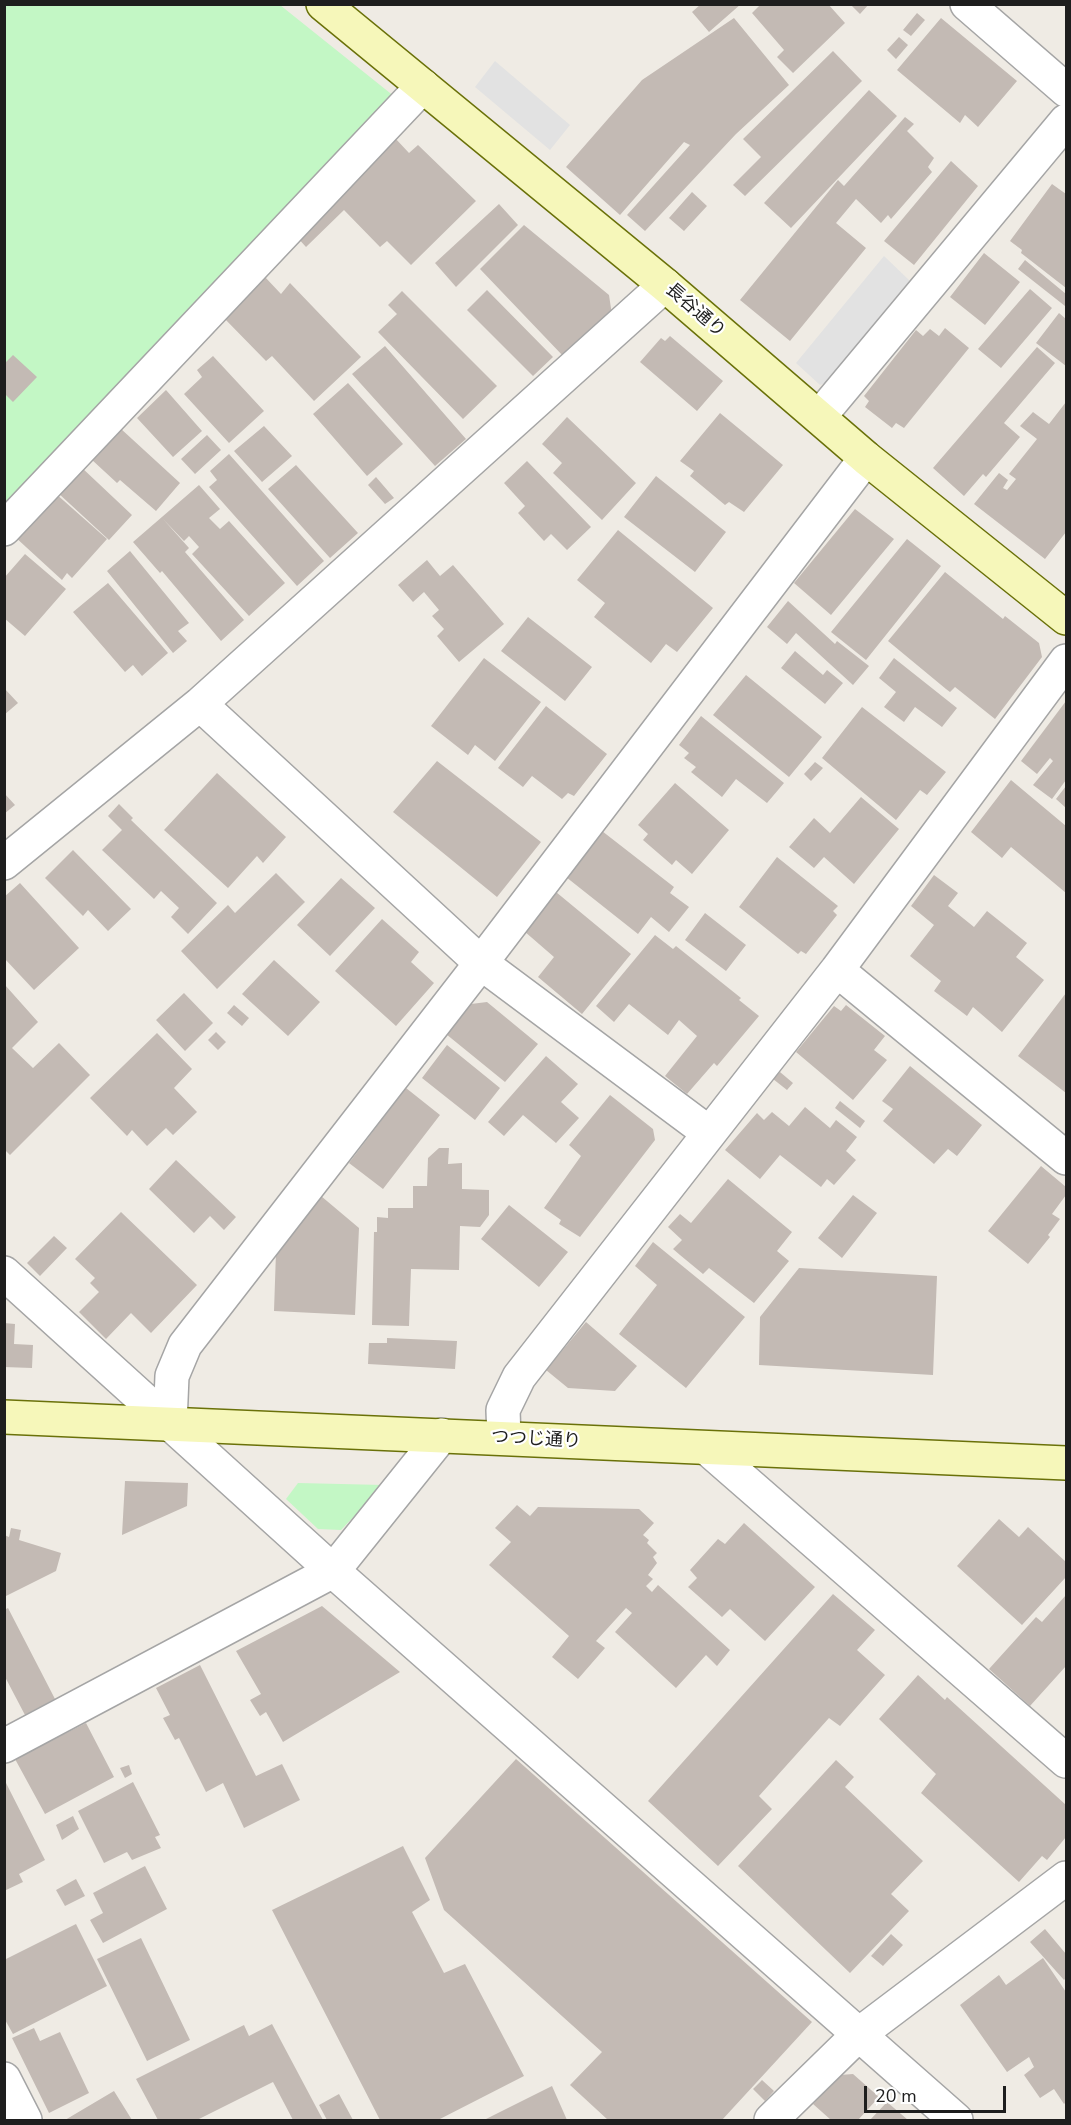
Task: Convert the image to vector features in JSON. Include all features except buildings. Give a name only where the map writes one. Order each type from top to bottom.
[{"type":"main road","name":"長谷通り","points":[[323,4],[665,285],[866,458],[1066,618]]},
{"type":"main road","name":"つつじ通り","points":[[4,1417],[442,1435],[708,1449],[1066,1462]]},
{"type":"street","points":[[967,4],[1066,90]]},
{"type":"street","points":[[4,529],[423,86]]},
{"type":"street","points":[[819,417],[1066,121]]},
{"type":"street","points":[[4,863],[200,704],[665,285]]},
{"type":"street","points":[[170,1423],[172,1376],[185,1345],[481,963],[866,458]]},
{"type":"street","points":[[504,1438],[503,1410],[519,1377],[837,970],[1066,660]]},
{"type":"street","points":[[200,704],[481,963],[709,1133]]},
{"type":"street","points":[[837,970],[1066,1158]]},
{"type":"street","points":[[4,1274],[333,1571],[957,2121]]},
{"type":"street","points":[[4,1746],[333,1571],[442,1435]]},
{"type":"street","points":[[708,1449],[1066,1761]]},
{"type":"street","points":[[771,2121],[858,2035],[1066,1878]]},
{"type":"street","points":[[6,2084],[25,2121]]},
{"type":"green space","points":[[5,5],[280,5],[395,97],[5,511]]},
{"type":"green space","points":[[298,1483],[384,1485],[341,1530],[318,1529],[286,1499]]},
{"type":"shaded area","points":[[495,61],[570,125],[550,150],[475,87]]},
{"type":"shaded area","points":[[884,256],[910,281],[828,382],[820,385],[796,363]]}]
